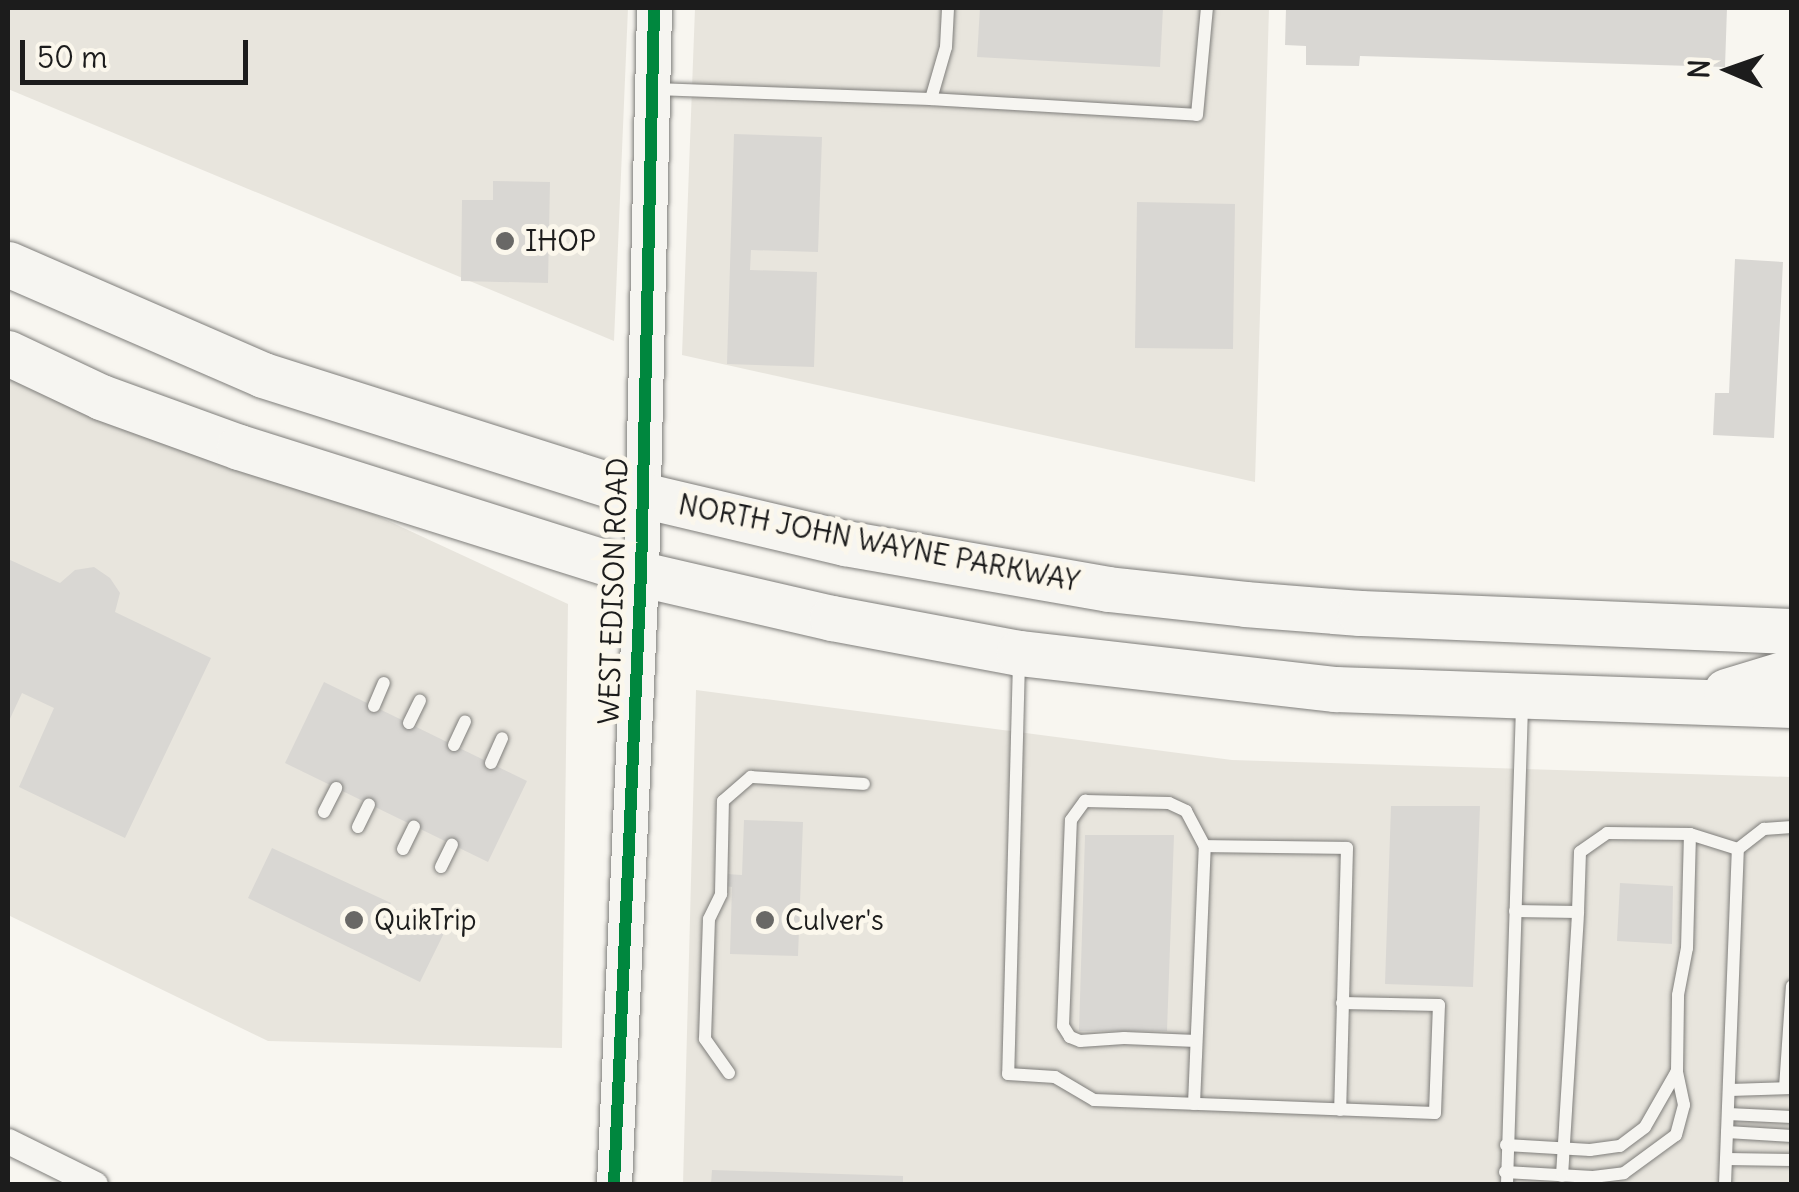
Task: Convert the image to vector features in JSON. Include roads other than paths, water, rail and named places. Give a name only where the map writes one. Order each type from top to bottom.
[{"type":"highway","name":"NORTH JOHN WAYNE PARKWAY","points":[[8,264],[263,375],[642,494],[863,546],[1108,588],[1360,613],[1792,632]]},
{"type":"highway","points":[[8,353],[100,397],[239,447],[640,574],[1019,654],[1334,689],[1792,705]]},
{"type":"highway","points":[[1686,702],[1792,672]]},
{"type":"street","name":"WEST EDISON ROAD","points":[[616,1182],[618,1000],[640,574],[654,8]]},
{"type":"street","points":[[8,1142],[95,1184]]},
{"type":"lane","points":[[931,99],[946,47],[948,8]]},
{"type":"lane","points":[[652,89],[931,99],[1197,115],[1208,8]]},
{"type":"lane","points":[[1019,654],[1008,1074],[1054,1077],[1094,1100],[1436,1113],[1439,1005],[1342,1003]]},
{"type":"lane","points":[[374,706],[384,682]]},
{"type":"lane","points":[[1523,695],[1506,1178],[1624,1172],[1676,1136],[1684,1104],[1676,1071],[1690,834]]},
{"type":"lane","points":[[409,723],[420,700]]},
{"type":"lane","points":[[454,745],[465,721]]},
{"type":"lane","points":[[491,763],[502,738]]},
{"type":"lane","points":[[729,1073],[704,1039],[709,919],[721,894],[723,801],[751,776],[864,784]]},
{"type":"lane","points":[[324,812],[336,788]]},
{"type":"lane","points":[[1194,1104],[1205,846],[1186,812],[1169,803],[1086,801],[1070,820],[1062,1016],[1070,1037],[1196,1041]]},
{"type":"lane","points":[[358,827],[368,804]]},
{"type":"lane","points":[[402,848],[414,826]]},
{"type":"lane","points":[[1724,1184],[1738,850],[1764,828],[1792,827]]},
{"type":"lane","points":[[1562,1176],[1580,852],[1607,833],[1690,834],[1738,850]]},
{"type":"lane","points":[[441,867],[452,844]]},
{"type":"lane","points":[[1205,846],[1347,848],[1340,1110]]},
{"type":"lane","points":[[1515,910],[1578,912]]},
{"type":"lane","points":[[1730,1090],[1788,1088],[1792,986]]},
{"type":"lane","points":[[1506,1145],[1564,1150],[1620,1146],[1645,1127],[1676,1071]]},
{"type":"lane","points":[[1728,1114],[1792,1117]]},
{"type":"lane","points":[[1727,1132],[1792,1136]]},
{"type":"lane","points":[[1726,1160],[1792,1160]]},
{"type":"place","name":"IHOP","points":[[505,241]]},
{"type":"place","name":"QuikTrip","points":[[354,920]]},
{"type":"place","name":"Culver's","points":[[765,920]]}]
